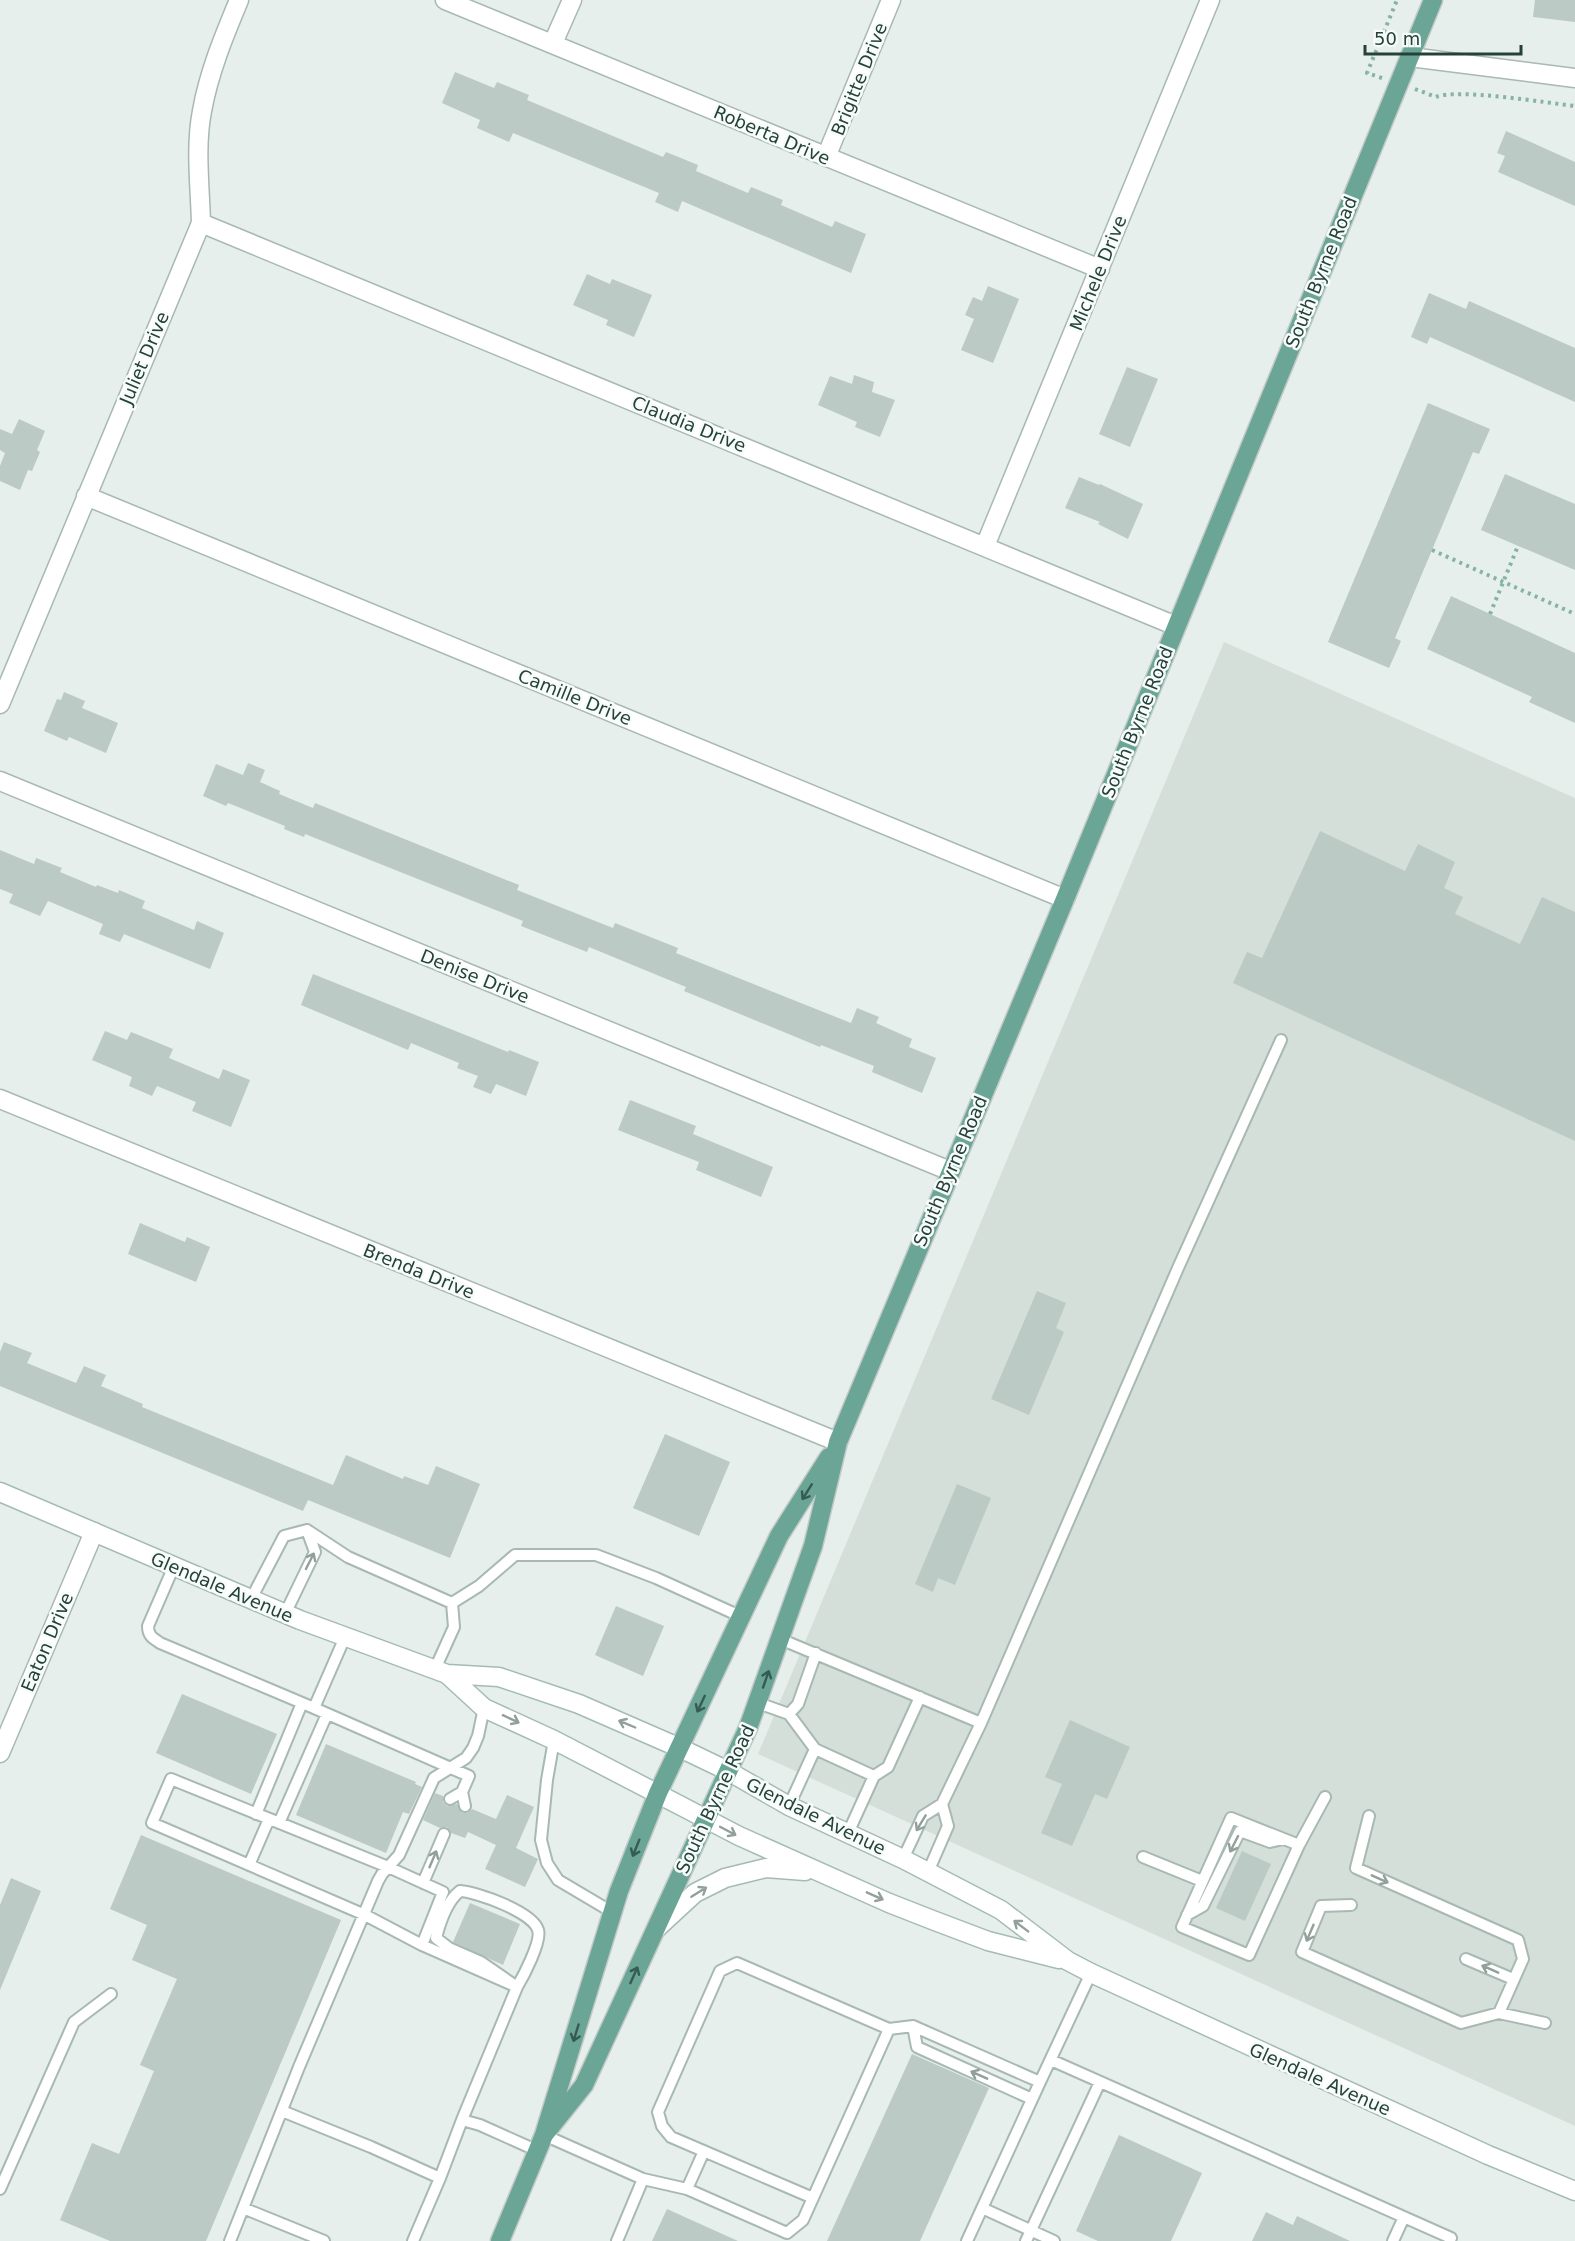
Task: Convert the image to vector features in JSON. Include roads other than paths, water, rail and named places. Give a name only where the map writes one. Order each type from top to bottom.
[{"type":"main road","name":"South Byrne Road","points":[[541,2143],[584,2085],[758,1703],[813,1546],[838,1442],[1065,899],[1433,0]]},
{"type":"main road","name":"South Byrne Road","points":[[500,2241],[541,2143],[619,1891],[658,1793],[779,1536],[838,1442]]},
{"type":"street","name":"Juliet Drive","points":[[0,704],[201,223],[199,141],[202,111],[220,47],[239,0]]},
{"type":"street","name":"Roberta Drive","points":[[445,0],[1100,269]]},
{"type":"street","points":[[553,44],[572,0]]},
{"type":"street","name":"Brigitte Drive","points":[[826,157],[891,0]]},
{"type":"street","name":"Michele Drive","points":[[985,546],[1210,0]]},
{"type":"street","points":[[1410,57],[1575,78]]},
{"type":"street","name":"Claudia Drive","points":[[201,223],[1176,626]]},
{"type":"street","name":"Camille Drive","points":[[86,496],[1065,899]]},
{"type":"street","name":"Denise Drive","points":[[0,781],[950,1171]]},
{"type":"street","name":"Brenda Drive","points":[[0,1099],[838,1442]]},
{"type":"street","name":"Glendale Avenue","points":[[0,1492],[285,1614],[345,1637],[441,1672],[499,1677],[579,1704],[680,1748],[728,1771],[789,1806],[903,1859],[1001,1911],[1068,1961],[1091,1973],[1488,2155],[1575,2191]]},
{"type":"street","name":"Eaton Drive","points":[[0,1753],[94,1532]]},
{"type":"street","name":"Glendale Avenue","points":[[441,1672],[484,1708],[554,1740],[739,1836],[889,1903],[988,1941],[1068,1961]]},
{"type":"street","points":[[654,1930],[695,1893],[725,1878],[766,1868],[821,1872]]},
{"type":"lane","points":[[903,1859],[923,1816],[942,1804],[981,1723],[1178,1268],[1281,1040]]},
{"type":"lane","points":[[250,1599],[284,1536],[307,1530],[348,1557],[452,1603]]},
{"type":"lane","points":[[285,1614],[315,1552],[307,1530]]},
{"type":"lane","points":[[452,1603],[479,1586],[515,1555],[596,1555],[656,1578],[741,1617]]},
{"type":"lane","points":[[174,1566],[148,1626],[148,1633],[152,1638],[469,1776],[462,1792],[465,1806]]},
{"type":"lane","points":[[441,1672],[454,1627],[452,1603]]},
{"type":"lane","points":[[314,1708],[345,1637]]},
{"type":"lane","points":[[780,1639],[981,1723]]},
{"type":"lane","points":[[789,1714],[798,1704],[816,1653]]},
{"type":"lane","points":[[848,1833],[874,1776],[888,1767],[920,1697]]},
{"type":"lane","points":[[256,1814],[302,1703]]},
{"type":"lane","points":[[758,1703],[789,1714],[815,1749],[874,1776]]},
{"type":"lane","points":[[230,2241],[378,1881],[399,1855],[434,1778],[466,1758],[473,1748],[484,1708]]},
{"type":"lane","points":[[249,1865],[274,1821],[327,1714]]},
{"type":"lane","points":[[554,1740],[541,1840],[547,1863],[558,1880],[612,1912]]},
{"type":"lane","points":[[789,1806],[815,1749]]},
{"type":"lane","points":[[422,1945],[443,1892],[388,1867],[171,1779],[152,1823],[365,1915],[422,1945],[517,1987]]},
{"type":"lane","points":[[450,1799],[462,1792]]},
{"type":"lane","points":[[1299,1845],[1231,1818],[1182,1927],[1249,1955],[1299,1845],[1325,1797]]},
{"type":"lane","points":[[928,1872],[948,1826],[942,1804]]},
{"type":"lane","points":[[1368,1816],[1356,1868],[1518,1940],[1523,1959],[1499,2013]]},
{"type":"lane","points":[[423,1883],[445,1831]]},
{"type":"lane","points":[[1187,1916],[1203,1906],[1240,1831],[1270,1842],[1283,1839]]},
{"type":"lane","points":[[1143,1857],[1202,1881]]},
{"type":"lane","points":[[413,2241],[517,1987],[525,1975],[539,1936],[538,1929],[524,1914],[471,1892],[460,1891],[453,1896],[436,1938],[449,1948],[481,1962],[517,1987]]},
{"type":"lane","points":[[1351,1905],[1321,1906],[1302,1952],[1461,2023],[1499,2013],[1545,2023]]},
{"type":"lane","points":[[1466,1959],[1513,1980]]},
{"type":"lane","points":[[813,2198],[671,2137],[662,2126],[658,2112],[720,1971],[737,1963],[889,2028],[913,2026],[1040,2082]]},
{"type":"lane","points":[[967,2241],[1091,1973]]},
{"type":"lane","points":[[0,2189],[74,2022],[111,1994]]},
{"type":"lane","points":[[913,2026],[917,2047],[1032,2099]]},
{"type":"lane","points":[[462,2120],[541,2143],[643,2179],[687,2188],[787,2234],[803,2220],[889,2028]]},
{"type":"lane","points":[[1051,2060],[1450,2238]]},
{"type":"lane","points":[[1029,2236],[1100,2082]]},
{"type":"lane","points":[[282,2111],[440,2178]]},
{"type":"lane","points":[[687,2188],[704,2151]]},
{"type":"lane","points":[[617,2241],[643,2179]]},
{"type":"lane","points":[[243,2208],[324,2241]]},
{"type":"lane","points":[[982,2208],[1029,2236],[1054,2241]]},
{"type":"lane","points":[[1393,2241],[1404,2217]]}]
